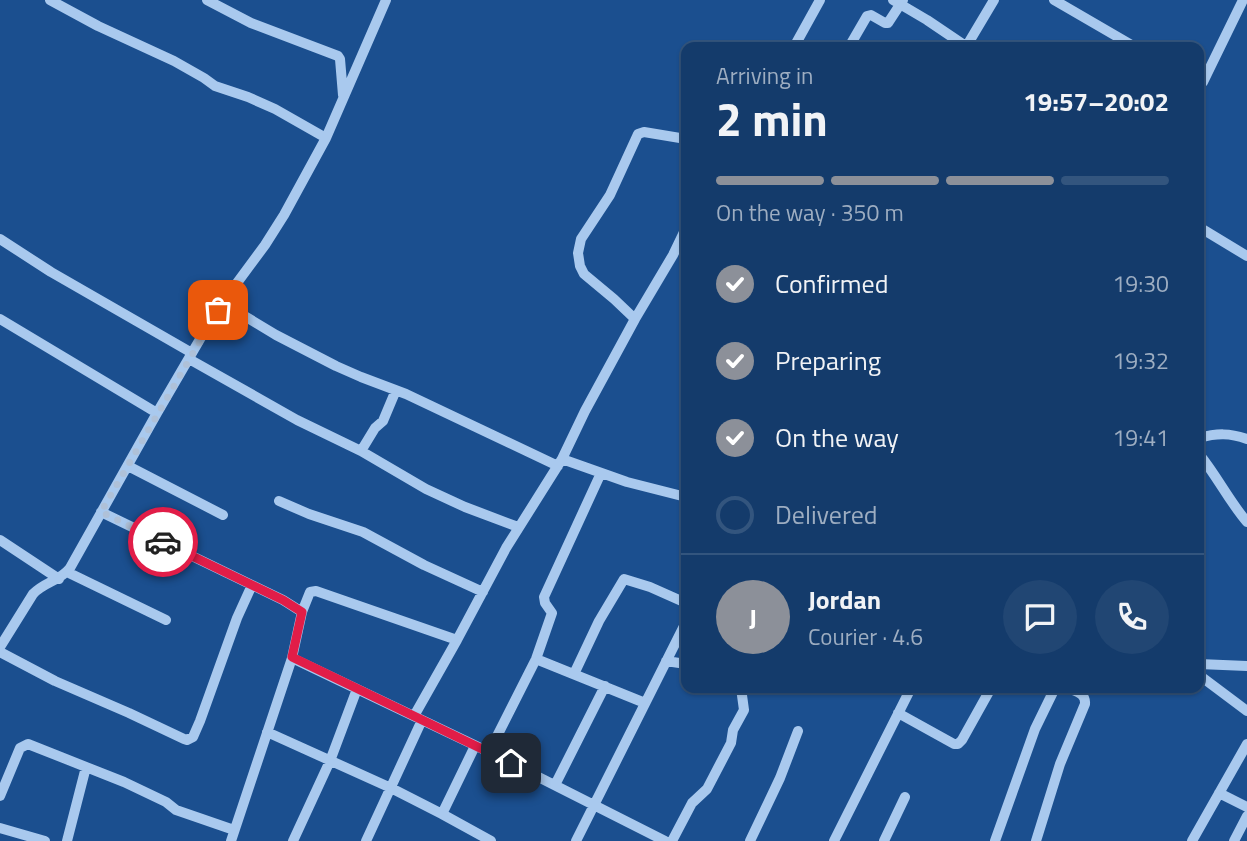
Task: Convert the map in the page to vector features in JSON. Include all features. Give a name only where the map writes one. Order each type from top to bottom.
[{"type":"street","points":[[50,0],[98,26],[174,61],[218,88],[275,109],[326,138]]},
{"type":"street","points":[[207,0],[251,23],[338,56],[343,98]]},
{"type":"street","points":[[251,585],[200,721],[190,739],[170,733],[55,681],[0,650],[33,594],[63,575],[190,356],[284,215],[326,138],[386,0]]},
{"type":"street","points":[[797,42],[820,0]]},
{"type":"street","points":[[970,42],[993,0]]},
{"type":"street","points":[[1054,0],[1125,42]]},
{"type":"street","points":[[852,42],[868,15],[887,23],[899,1],[960,42]]},
{"type":"street","points":[[1204,77],[1244,4]]},
{"type":"street","points":[[635,319],[584,274],[578,260],[579,246],[610,194],[638,134],[646,132],[681,138]]},
{"type":"street","points":[[1204,229],[1247,256]]},
{"type":"street","points":[[366,841],[391,788],[418,718],[457,640],[518,527],[560,462],[585,411],[681,238]]},
{"type":"street","points":[[0,239],[297,420],[362,451],[440,496],[518,527]]},
{"type":"street","points":[[673,255],[681,257]]},
{"type":"street","points":[[223,303],[276,335],[336,366],[560,462],[681,496]]},
{"type":"street","points":[[0,319],[157,413]]},
{"type":"street","points":[[362,451],[375,428],[383,421],[396,390]]},
{"type":"street","points":[[1204,437],[1221,433],[1247,439]]},
{"type":"street","points":[[1204,460],[1247,522]]},
{"type":"street","points":[[128,466],[223,515]]},
{"type":"street","points":[[489,752],[536,659],[552,613],[544,597],[601,473]]},
{"type":"street","points":[[279,501],[363,532],[424,565],[483,592]]},
{"type":"street","points":[[101,512],[283,600],[302,612]]},
{"type":"street","points":[[0,540],[63,575],[166,620]]},
{"type":"street","points":[[574,674],[599,621],[624,579],[681,601]]},
{"type":"street","points":[[0,796],[20,748],[32,745],[124,782],[232,836],[292,657],[309,593],[314,591],[457,640]]},
{"type":"street","points":[[576,841],[681,632]]},
{"type":"street","points":[[292,657],[555,785],[648,837],[666,841]]},
{"type":"street","points":[[536,659],[645,703]]},
{"type":"street","points":[[666,661],[681,663]]},
{"type":"street","points":[[1204,664],[1247,666]]},
{"type":"street","points":[[1204,679],[1247,711]]},
{"type":"street","points":[[555,785],[605,687]]},
{"type":"street","points":[[293,841],[330,761],[357,689]]},
{"type":"street","points":[[672,841],[692,803],[707,789],[731,743],[733,730],[744,710],[742,693]]},
{"type":"street","points":[[834,841],[908,693]]},
{"type":"street","points":[[898,713],[958,744],[988,693]]},
{"type":"street","points":[[995,841],[1035,729],[1053,693]]},
{"type":"street","points":[[1036,841],[1060,764],[1084,704],[1084,697],[1078,693]]},
{"type":"street","points":[[750,841],[798,731]]},
{"type":"street","points":[[267,732],[391,788],[491,841]]},
{"type":"street","points":[[1192,841],[1247,744]]},
{"type":"street","points":[[442,814],[475,746]]},
{"type":"street","points":[[71,840],[86,767]]},
{"type":"street","points":[[1219,793],[1247,807]]},
{"type":"street","points":[[884,841],[905,797]]},
{"type":"street","points":[[1234,841],[1247,816]]},
{"type":"street","points":[[0,828],[42,841]]},
{"type":"way so far","points":[[163,542],[101,512],[218,310]]},
{"type":"route","points":[[163,542],[283,600],[302,612],[292,657],[511,763]]}]
